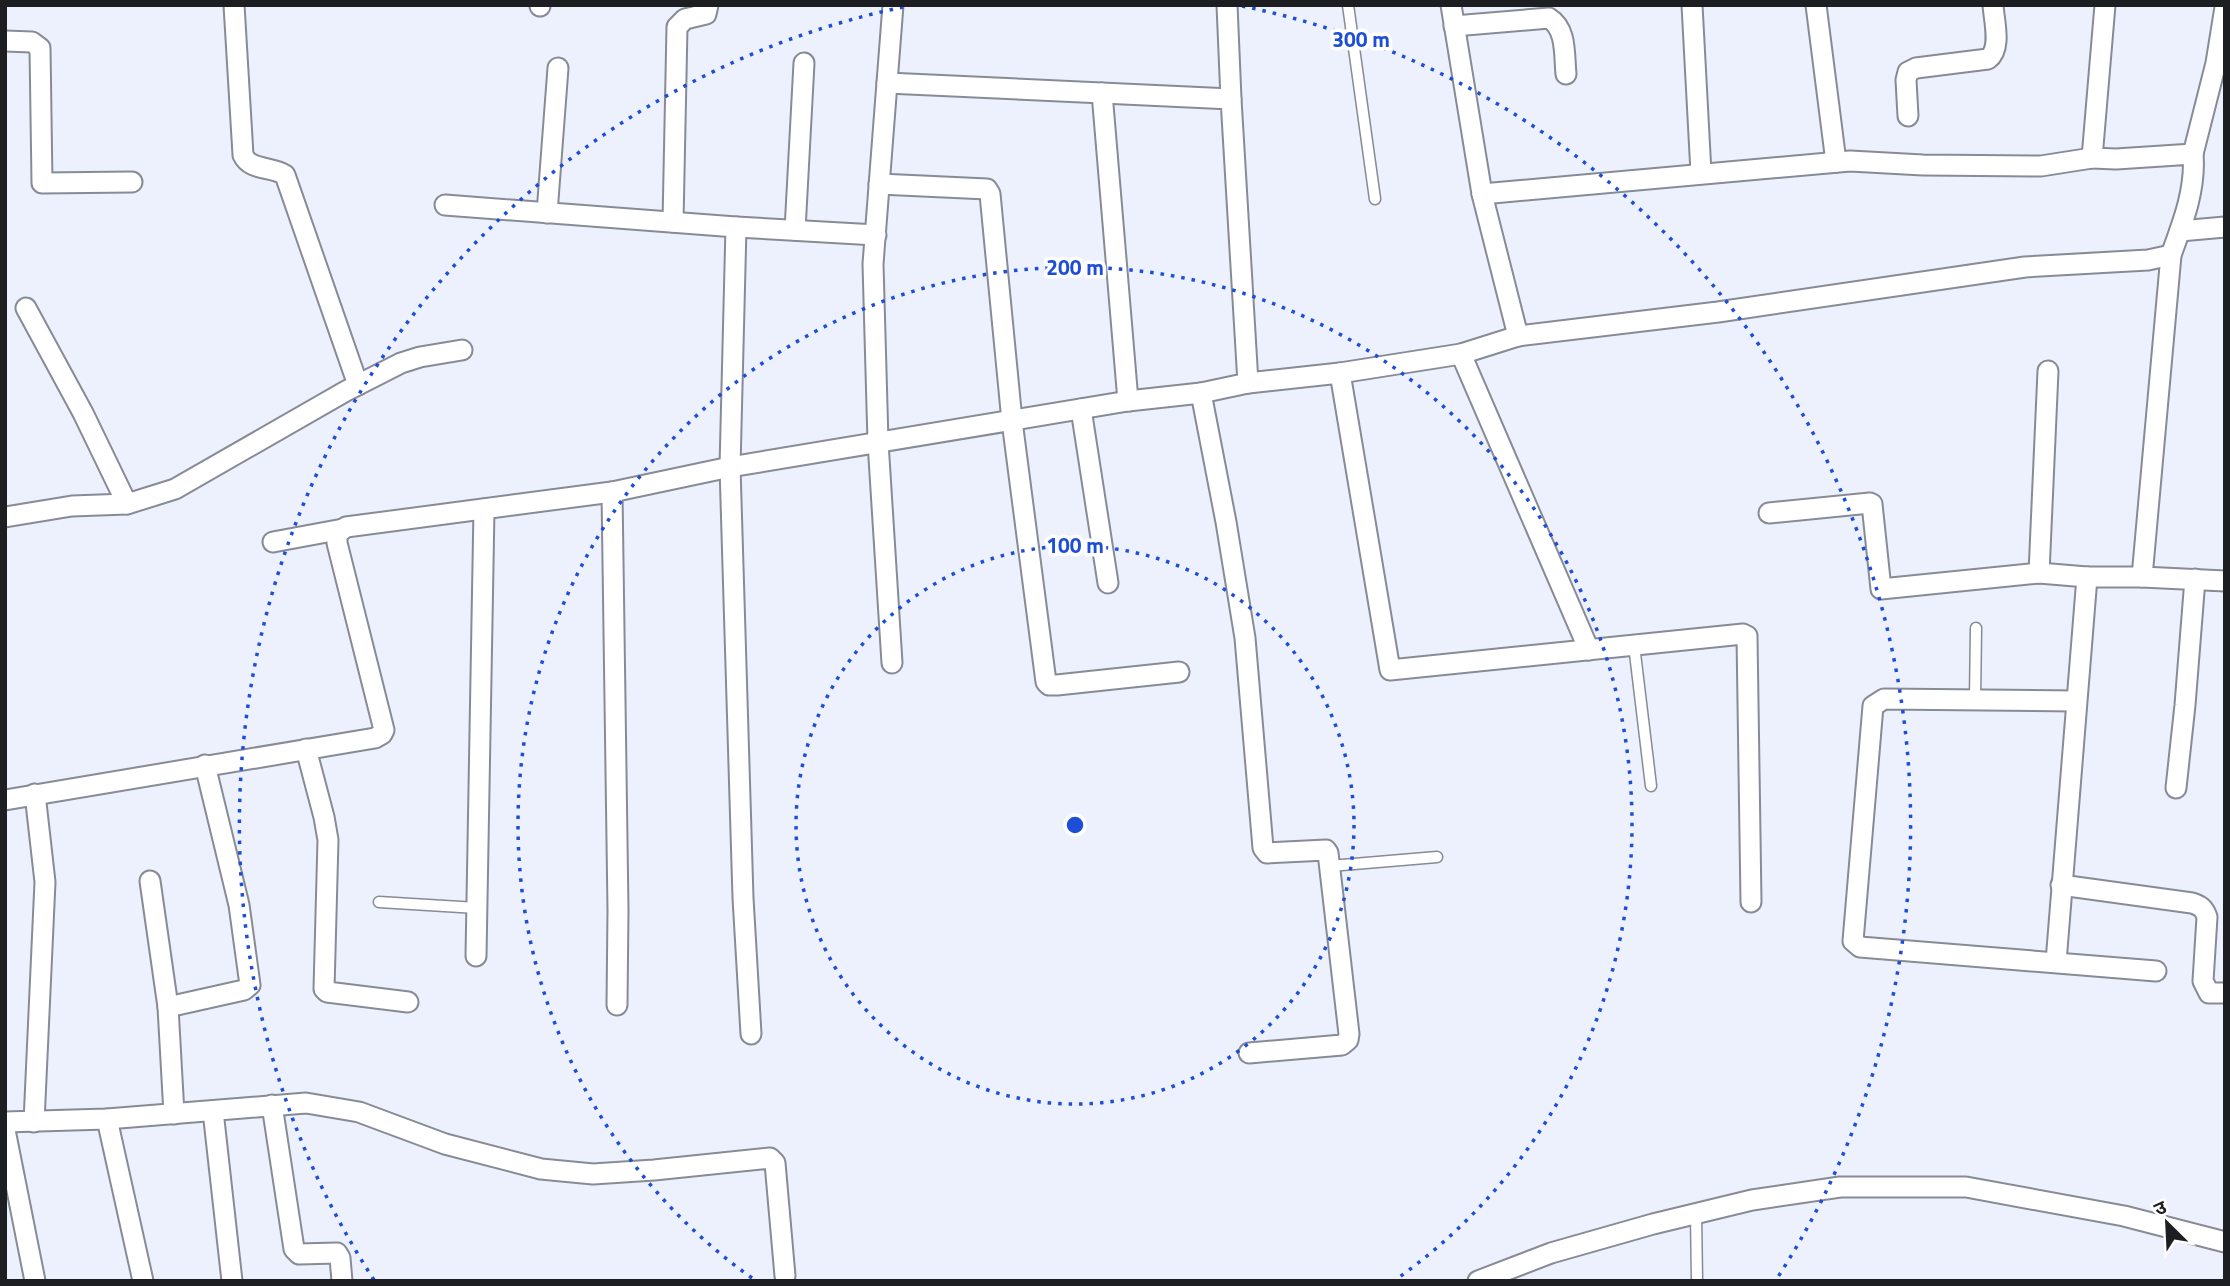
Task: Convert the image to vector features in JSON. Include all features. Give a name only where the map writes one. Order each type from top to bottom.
[{"type":"street","points":[[234,5],[243,155],[252,165],[281,171],[285,175],[358,385]]},
{"type":"street","points":[[673,222],[677,27],[685,19],[706,14],[708,5]]},
{"type":"street","points":[[892,663],[878,442],[873,264],[893,5]]},
{"type":"street","points":[[1227,5],[1248,383]]},
{"type":"street","points":[[1451,5],[1482,194],[1518,336]]},
{"type":"street","points":[[1692,5],[1702,173]]},
{"type":"street","points":[[1816,5],[1836,162]]},
{"type":"street","points":[[1908,116],[1908,72],[1916,68],[1988,59],[1993,56],[1996,49],[1993,5]]},
{"type":"street","points":[[2092,158],[2105,5]]},
{"type":"street","points":[[2142,577],[2171,255],[2188,209],[2194,168],[2193,154],[2216,63],[2225,7]]},
{"type":"street","points":[[1454,26],[1549,18],[1557,23],[1561,31],[1566,74]]},
{"type":"street","points":[[5,41],[32,42],[40,48],[42,183],[132,182]]},
{"type":"street","points":[[795,230],[804,63]]},
{"type":"street","points":[[547,213],[558,68]]},
{"type":"street","points":[[887,83],[1231,99]]},
{"type":"street","points":[[1102,93],[1128,401]]},
{"type":"street","points":[[1482,194],[1836,162],[2041,166],[2092,158],[2193,154]]},
{"type":"street","points":[[879,184],[989,191],[1012,421],[1046,682],[1049,685],[1057,685],[1179,672]]},
{"type":"street","points":[[445,205],[876,235]]},
{"type":"street","points":[[736,227],[730,467],[743,898],[751,1034]]},
{"type":"street","points":[[2179,231],[2225,227]]},
{"type":"street","points":[[273,542],[343,529],[612,492],[730,467],[1128,401],[1201,393],[1248,383],[1340,373],[1461,354],[1518,336],[1718,312],[2025,267],[2148,261],[2171,255]]},
{"type":"street","points":[[26,308],[83,414],[127,505]]},
{"type":"street","points":[[5,517],[72,506],[127,505],[175,489],[358,385],[411,360],[463,350]]},
{"type":"street","points":[[1461,354],[1589,650]]},
{"type":"street","points":[[2039,573],[2048,371]]},
{"type":"street","points":[[1340,373],[1391,670],[1743,634],[1747,636],[1751,902]]},
{"type":"street","points":[[1201,393],[1245,638],[1263,848],[1266,853],[1326,850],[1330,866],[1348,1040],[1342,1045],[1249,1053]]},
{"type":"street","points":[[1081,409],[1108,583]]},
{"type":"street","points":[[612,492],[617,1005]]},
{"type":"street","points":[[1769,513],[1872,504],[1881,590],[2039,573],[2225,581]]},
{"type":"street","points":[[476,956],[484,509]]},
{"type":"street","points":[[5,800],[375,738],[384,730],[337,543],[337,534],[343,529]]},
{"type":"street","points":[[2056,962],[2087,577]]},
{"type":"street","points":[[2176,788],[2195,579]]},
{"type":"street","points":[[2076,701],[1884,699],[1873,706],[1853,940],[1860,947],[2156,971]]},
{"type":"street","points":[[306,749],[328,840],[324,989],[327,992],[408,1002]]},
{"type":"street","points":[[168,1007],[244,990],[250,985],[239,905],[205,765]]},
{"type":"street","points":[[33,1122],[44,882],[35,794]]},
{"type":"street","points":[[150,881],[168,1007],[174,1114]]},
{"type":"street","points":[[2061,885],[2200,906],[2207,917],[2203,981],[2209,993],[2225,993]]},
{"type":"street","points":[[5,1122],[107,1119],[306,1103],[359,1112],[445,1144],[541,1169],[593,1174],[770,1158],[775,1163],[785,1276]]},
{"type":"street","points":[[272,1105],[294,1249],[299,1254],[337,1252],[342,1281]]},
{"type":"street","points":[[214,1111],[232,1281]]},
{"type":"street","points":[[107,1119],[143,1281]]},
{"type":"street","points":[[5,1130],[35,1281]]},
{"type":"street","points":[[1478,1281],[1551,1253],[1696,1213],[1752,1200],[1840,1187],[1966,1187],[2124,1216],[2225,1242]]},
{"type":"lane","points":[[1348,5],[1375,199]]},
{"type":"lane","points":[[1975,700],[1976,628]]},
{"type":"lane","points":[[1634,645],[1651,786]]},
{"type":"lane","points":[[1330,866],[1437,857]]},
{"type":"lane","points":[[379,902],[477,908]]},
{"type":"lane","points":[[1696,1213],[1697,1281]]}]
